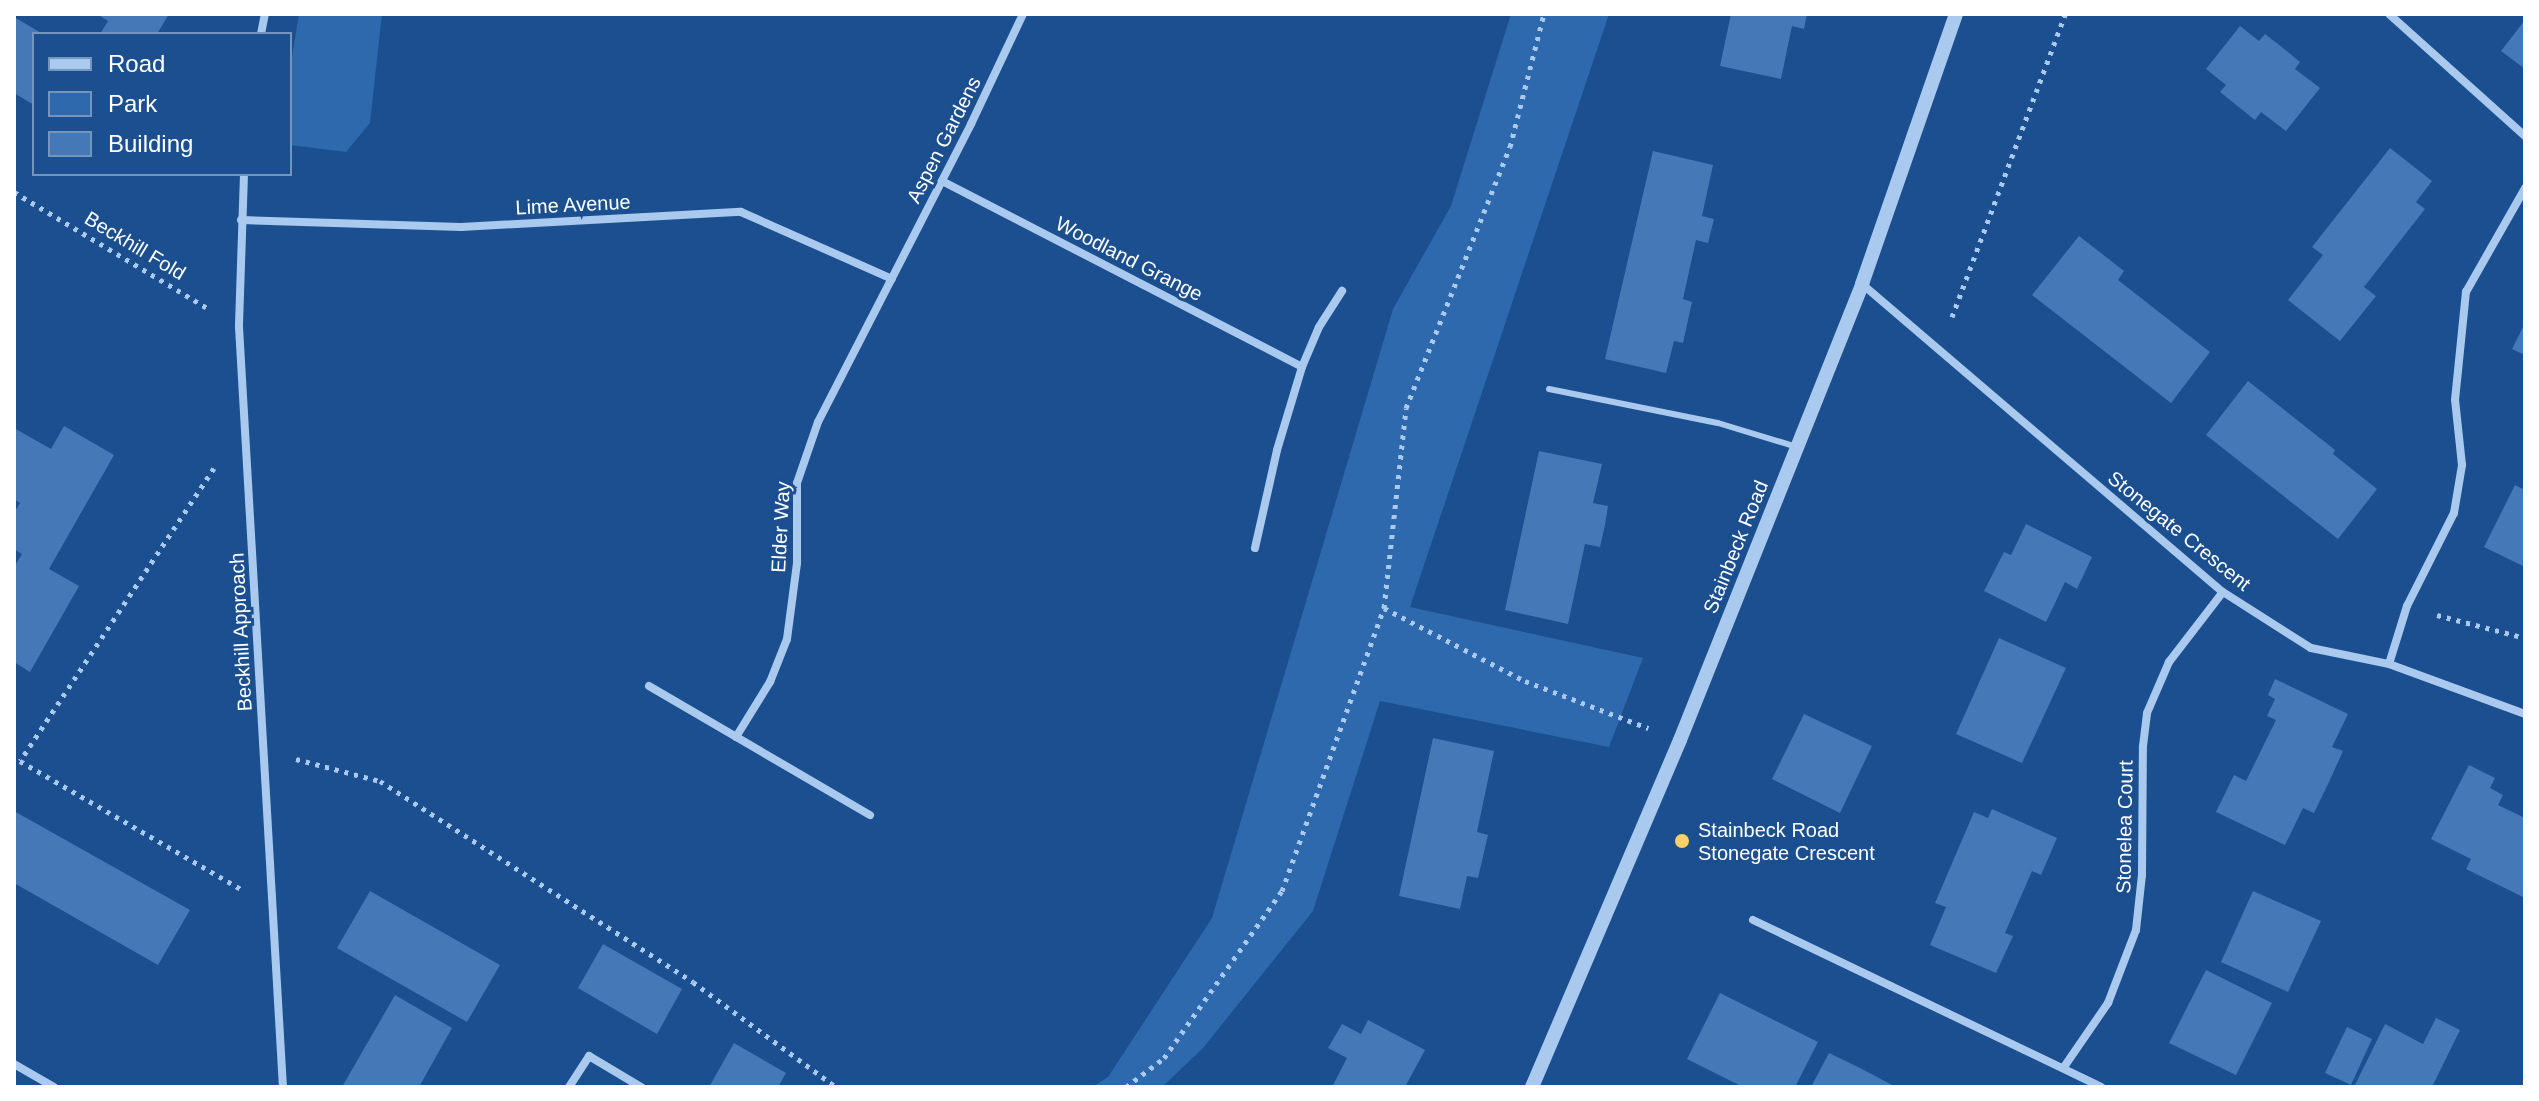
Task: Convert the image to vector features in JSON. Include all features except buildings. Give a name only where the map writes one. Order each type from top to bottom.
[{"type":"street","name":"Aspen Gardens","points":[[892,279],[1023,14]]},
{"type":"street","name":"Stainbeck Road","points":[[1532,1087],[1680,740],[1862,284],[1956,14]]},
{"type":"street","points":[[2389,14],[2525,136]]},
{"type":"street","name":"Beckhill Approach","points":[[244,176],[239,327],[283,1087]]},
{"type":"street","name":"Woodland Grange","points":[[942,181],[1302,367]]},
{"type":"street","points":[[2389,664],[2407,606],[2454,513],[2462,465],[2455,400],[2466,292],[2525,188]]},
{"type":"street","name":"Lime Avenue","points":[[241,220],[461,227],[741,212],[892,279]]},
{"type":"street","name":"Elder Way","points":[[736,737],[770,682],[787,639],[797,563],[797,483],[818,422],[892,279]]},
{"type":"street","name":"Stonegate Crescent","points":[[1862,284],[2223,592],[2311,648],[2389,664],[2525,714]]},
{"type":"street","points":[[1255,548],[1277,450],[1302,367],[1319,327],[1342,291]]},
{"type":"street","name":"Stonelea Court","points":[[2064,1067],[2108,1003],[2136,930],[2142,875],[2143,746],[2147,713],[2169,662],[2223,592]]},
{"type":"street","points":[[649,686],[870,815]]},
{"type":"street","points":[[1753,920],[2101,1087]]},
{"type":"street","points":[[569,1087],[589,1056],[641,1087]]},
{"type":"street","points":[[14,1064],[54,1087]]},
{"type":"lane","points":[[1549,389],[1718,423],[1797,447]]},
{"type":"path","points":[[1126,1087],[1164,1058],[1282,891],[1384,608],[1406,408],[1510,147],[1544,14]]},
{"type":"path","points":[[1940,350],[2065,14]]},
{"type":"path","name":"Beckhill Fold","points":[[14,192],[239,327]]},
{"type":"path","points":[[245,422],[20,761],[273,908]]},
{"type":"path","points":[[2407,606],[2525,638]]},
{"type":"path","points":[[1384,608],[1525,681],[1680,740]]},
{"type":"path","points":[[264,750],[380,781],[693,982],[836,1087]]},
{"type":"green space","points":[[299,14],[382,14],[370,123],[346,152],[292,145],[292,57]]},
{"type":"green space","points":[[1511,14],[1609,14],[1410,607],[1643,658],[1609,747],[1380,701],[1313,911],[1203,1048],[1162,1087],[1092,1087],[1108,1077],[1212,918],[1393,309],[1451,206]]},
{"type":"place","name":"Stainbeck Road Stonegate Crescent","points":[[1682,841]]}]
